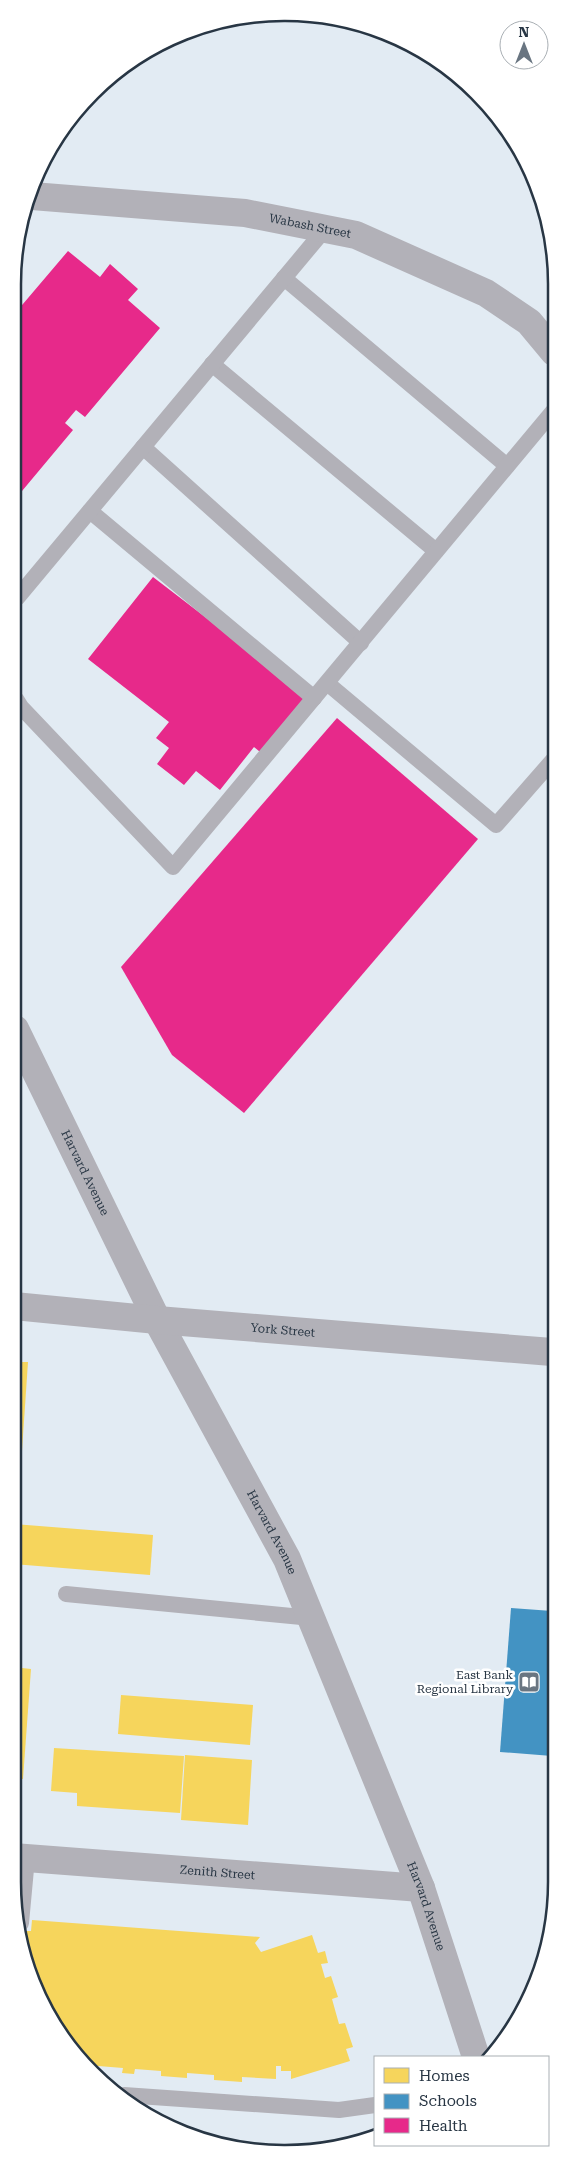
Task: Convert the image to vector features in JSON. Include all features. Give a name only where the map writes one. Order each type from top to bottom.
[{"type":"street","name":"Wabash Street","points":[[36,196],[245,213],[356,235],[486,293],[528,322],[548,345]]},
{"type":"street","name":"Harvard Avenue","points":[[21,1041],[157,1320],[287,1559],[421,1888],[476,2056]]},
{"type":"street","name":"York Street","points":[[21,1307],[157,1320],[548,1352]]},
{"type":"street","name":"Zenith Street","points":[[21,1858],[421,1888]]},
{"type":"lane","points":[[21,592],[325,229]]},
{"type":"lane","points":[[284,278],[507,466]]},
{"type":"lane","points":[[212,364],[436,552]]},
{"type":"lane","points":[[21,706],[173,867],[548,417]]},
{"type":"lane","points":[[143,447],[361,642]]},
{"type":"lane","points":[[90,510],[314,698]]},
{"type":"lane","points":[[327,683],[496,825],[548,766]]},
{"type":"lane","points":[[66,1594],[312,1618]]},
{"type":"lane","points":[[132,2096],[339,2110],[374,2105]]},
{"type":"building: Homes","points":[[21,1362],[28,1362],[21,1465]]},
{"type":"building: Homes","points":[[21,1525],[153,1535],[150,1575],[21,1565]]},
{"type":"building: Homes","points":[[21,1668],[31,1669],[23,1779],[21,1779]]},
{"type":"building: Homes","points":[[121,1695],[253,1705],[250,1745],[118,1734]]},
{"type":"building: Homes","points":[[54,1748],[184,1756],[180,1813],[77,1806],[77,1793],[51,1791]]},
{"type":"building: Homes","points":[[185,1755],[252,1760],[248,1825],[181,1820]]},
{"type":"building: Homes","points":[[32,1920],[260,1937],[255,1943],[261,1952],[312,1935],[318,1953],[325,1951],[328,1963],[321,1964],[325,1978],[331,1976],[338,1997],[332,1999],[339,2024],[345,2023],[353,2047],[346,2049],[350,2061],[291,2079],[291,2071],[281,2071],[281,2066],[276,2066],[276,2079],[242,2077],[242,2082],[214,2080],[214,2075],[187,2073],[187,2078],[161,2076],[161,2071],[135,2069],[134,2074],[122,2073],[123,2068],[96,2066],[66,2028],[48,1998],[30,1950],[26,1932],[31,1931]]},
{"type":"building: Schools","name":"East Bank Regional Library","points":[[511,1608],[548,1611],[548,1756],[500,1752]]},
{"type":"building: Health","points":[[68,251],[100,277],[110,264],[138,289],[128,300],[160,328],[85,417],[76,410],[65,423],[73,430],[21,492],[21,306]]},
{"type":"building: Health","points":[[153,577],[311,698],[265,756],[254,747],[220,790],[196,771],[184,785],[157,764],[169,748],[156,738],[169,722],[88,659]]},
{"type":"building: Health","points":[[337,718],[478,839],[244,1113],[172,1055],[121,967]]},
{"type":"place","name":"East Bank Regional Library","points":[[529,1682]]}]
